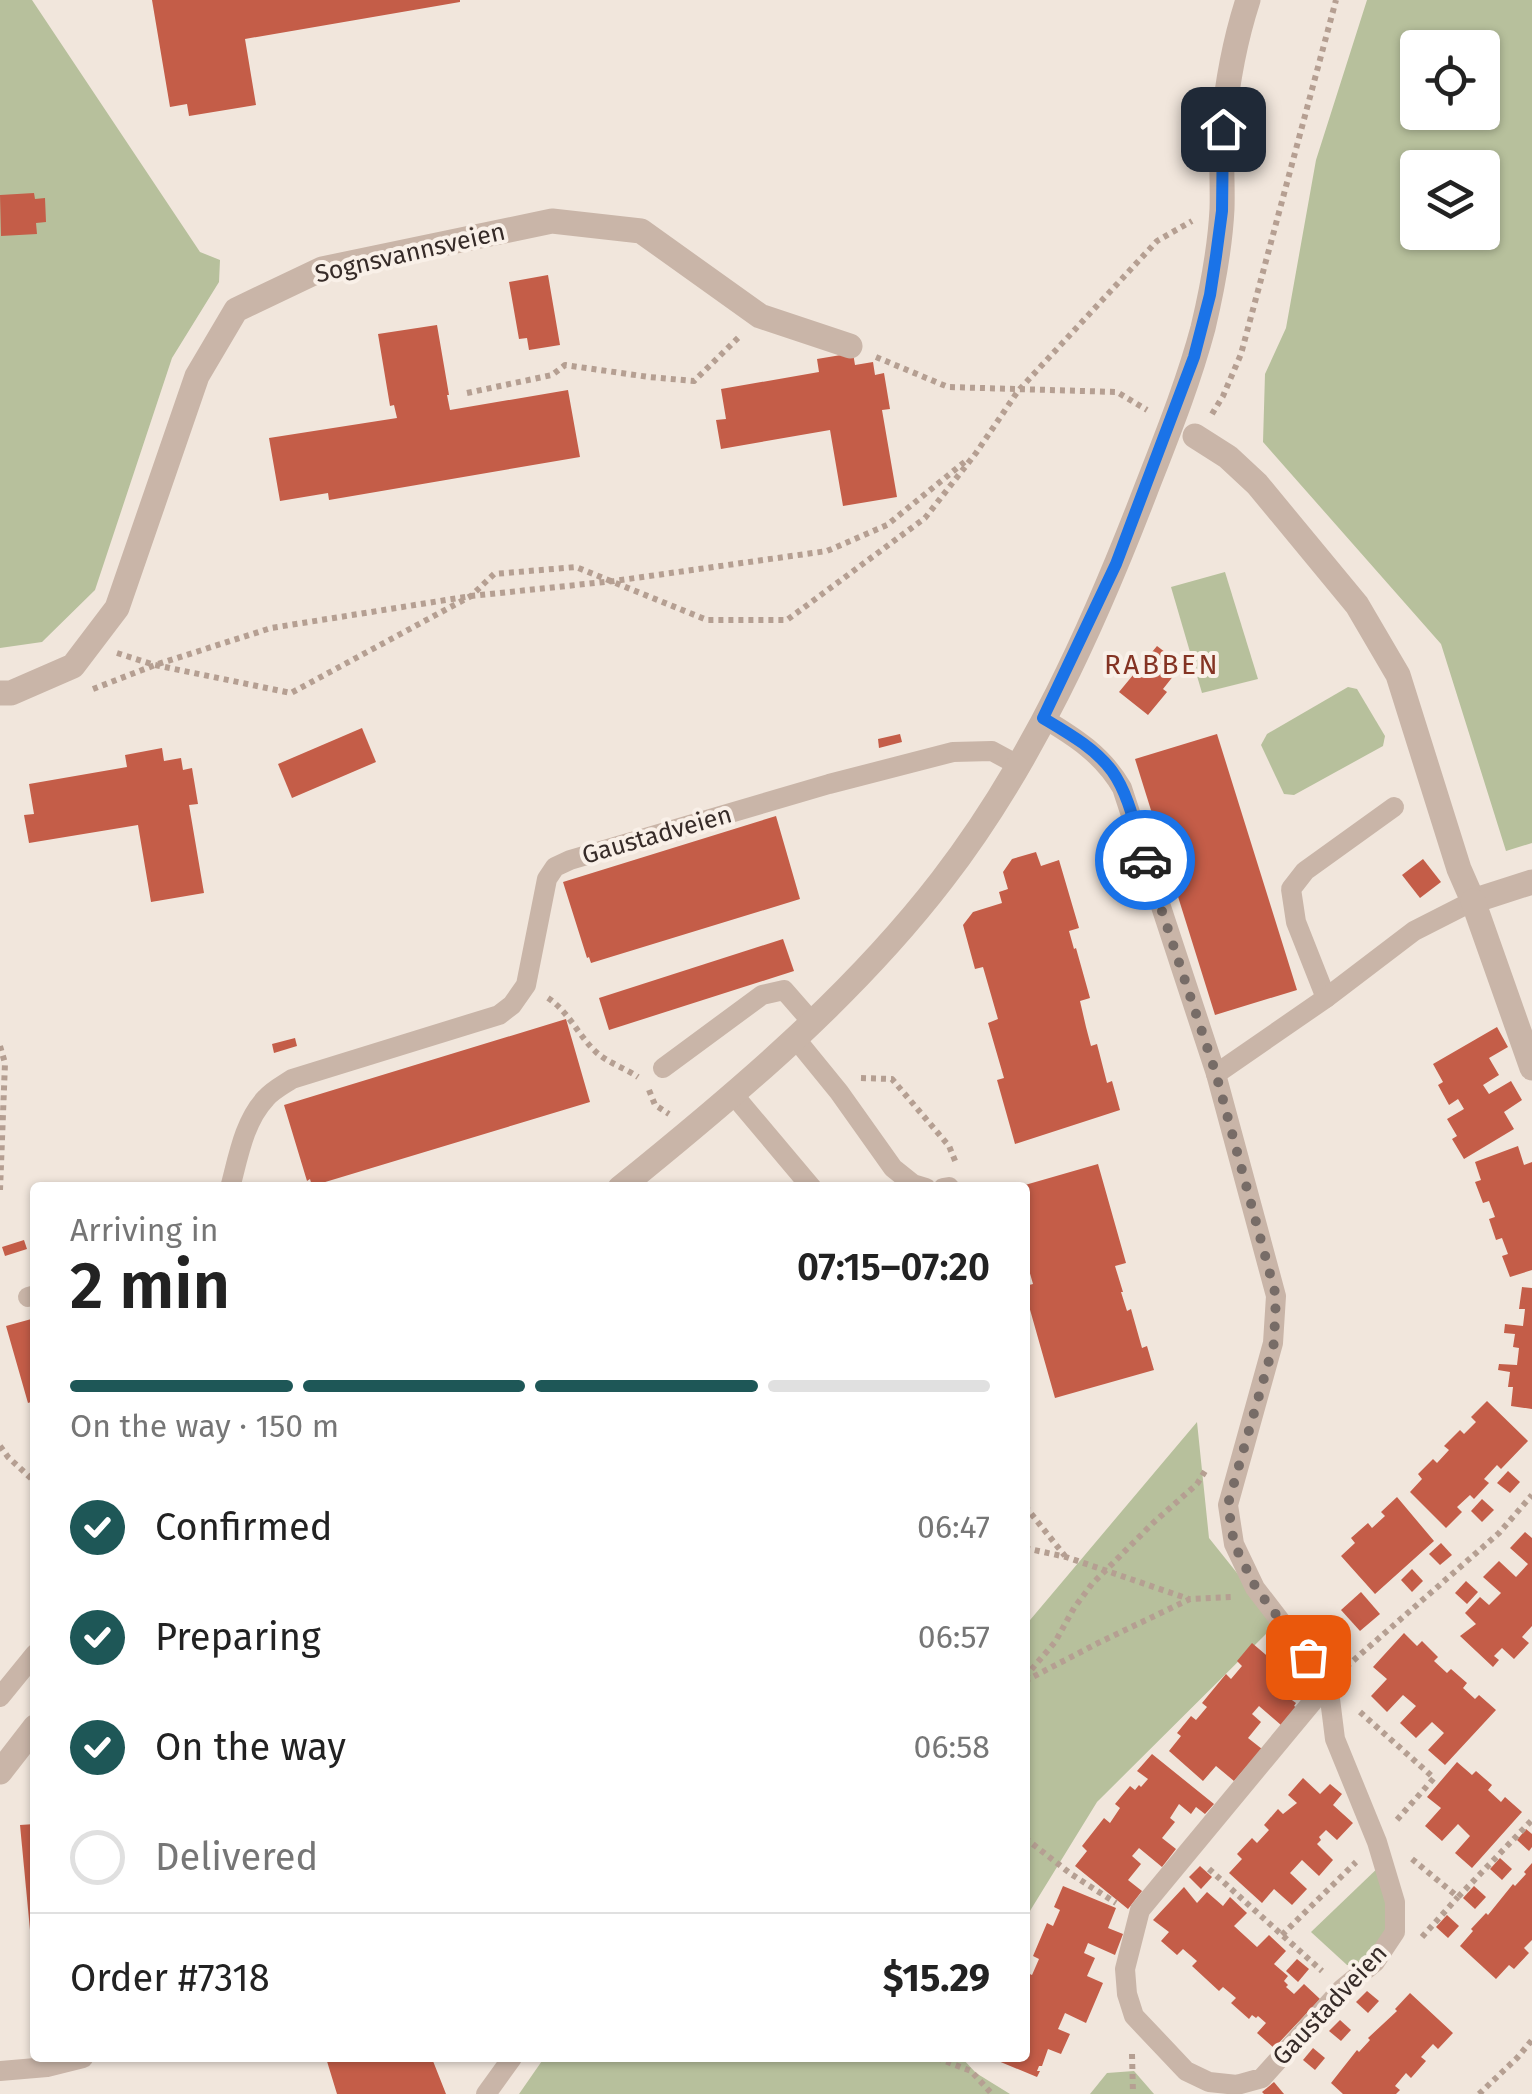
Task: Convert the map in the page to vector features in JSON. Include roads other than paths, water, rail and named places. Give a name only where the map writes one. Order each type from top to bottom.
[{"type":"street","points":[[627,1182],[803,1030],[882,951],[942,880],[994,807],[1043,718],[1116,564],[1185,387],[1202,329],[1222,211],[1223,129],[1240,25],[1248,0]]},
{"type":"street","name":"Sognsvannsveien","points":[[0,694],[11,693],[73,666],[117,608],[197,376],[236,310],[322,269],[552,221],[640,232],[760,316],[850,346]]},
{"type":"street","points":[[1195,436],[1257,484],[1357,606],[1398,674],[1459,868],[1532,1068]]},
{"type":"street","points":[[1472,901],[1532,882]]},
{"type":"street","points":[[0,1772],[30,1733]]},
{"type":"lane","points":[[1043,718],[1101,758],[1122,788],[1216,1074],[1276,1296],[1274,1343],[1228,1504],[1234,1544],[1256,1588],[1328,1683]]},
{"type":"lane","name":"Gaustadveien","points":[[232,1182],[256,1109],[269,1094],[292,1079],[498,1015],[512,1005],[526,986],[548,879],[556,868],[570,860],[953,752],[992,750],[1018,765]]},
{"type":"lane","points":[[1326,998],[1296,922],[1291,889],[1306,871],[1394,807]]},
{"type":"lane","points":[[1216,1074],[1414,931],[1472,901]]},
{"type":"lane","points":[[663,1068],[762,995],[784,990],[832,1083],[893,1168],[910,1182]]},
{"type":"lane","points":[[732,1093],[807,1182]]},
{"type":"lane","points":[[0,1698],[30,1660]]},
{"type":"lane","name":"Gaustadveien","points":[[1328,1683],[1335,1739],[1377,1842],[1395,1902],[1395,1932],[1375,1962],[1342,1989],[1262,2078],[1237,2085],[1209,2082],[1186,2072],[1134,2016],[1125,1970],[1140,1910],[1328,1683]]},
{"type":"lane","points":[[0,2071],[67,2062]]},
{"type":"lane","points":[[486,2094],[509,2062]]},
{"type":"district","name":"RABBEN","points":[[1162,664]]}]
